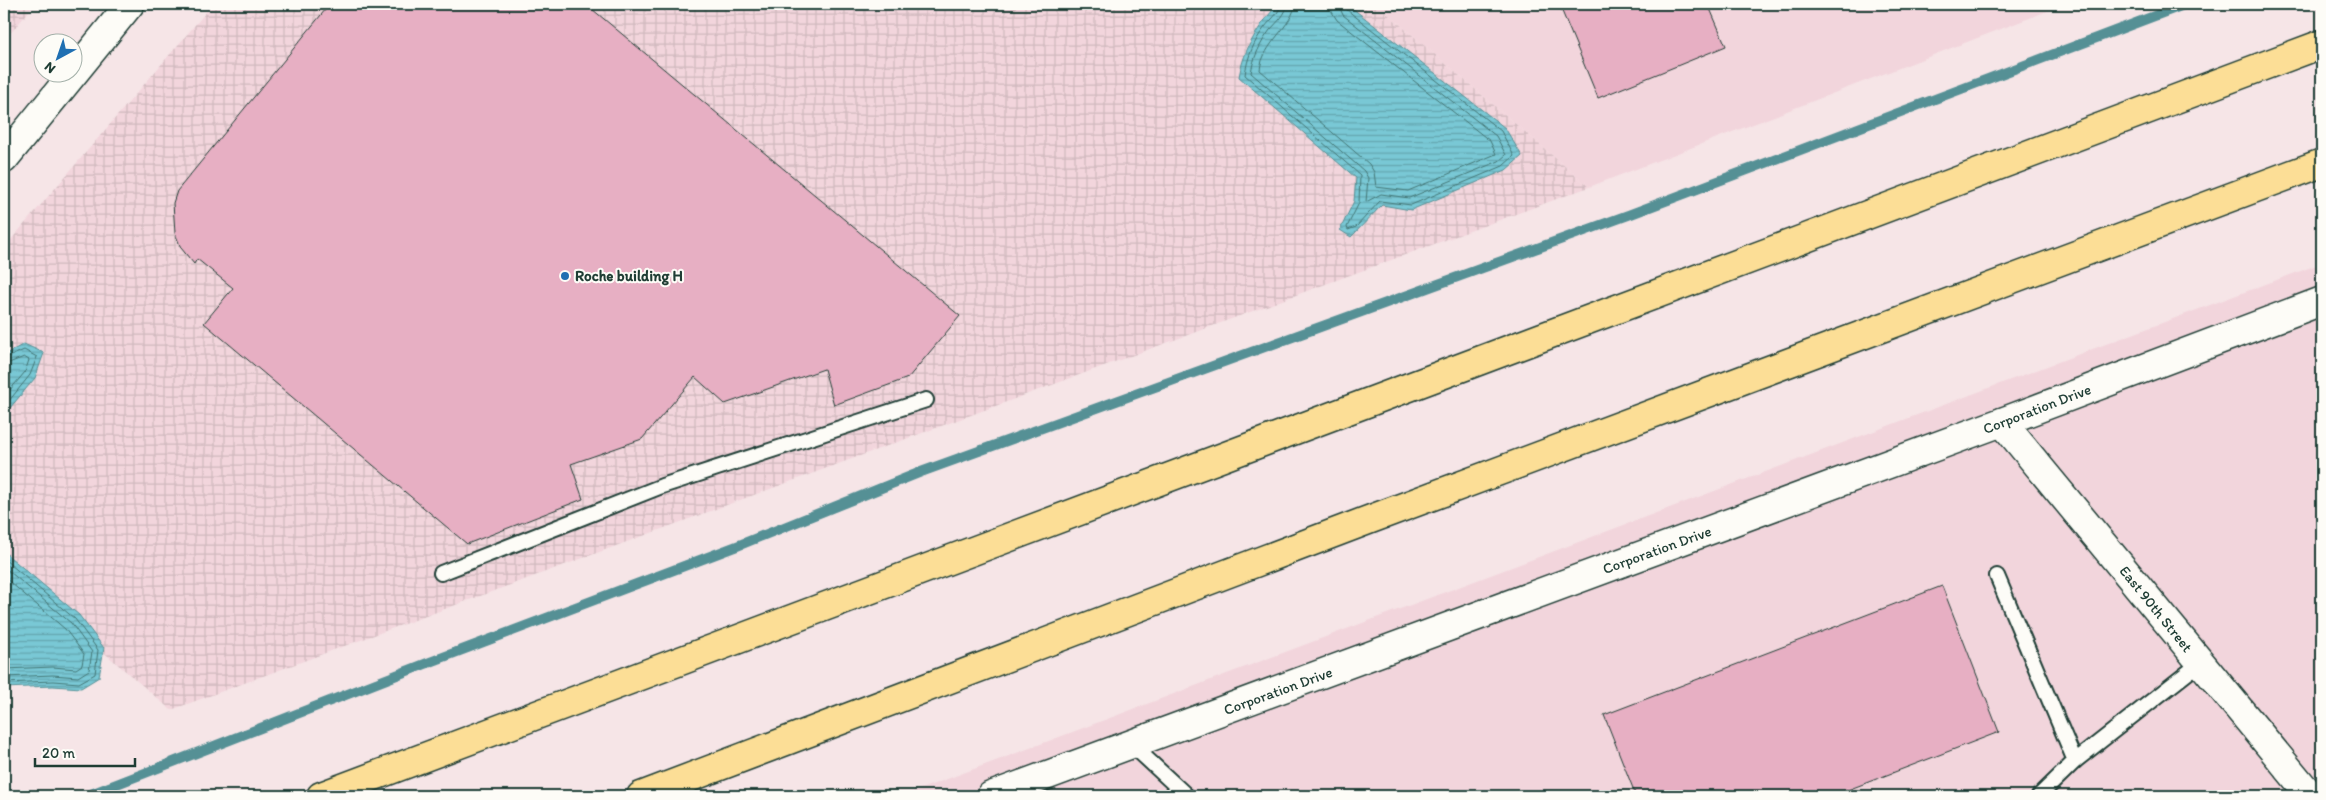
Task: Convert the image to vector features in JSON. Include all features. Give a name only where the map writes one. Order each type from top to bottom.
[{"type":"highway","points":[[321,796],[2322,44]]},
{"type":"highway","points":[[641,796],[1371,519],[2322,163]]},
{"type":"street","points":[[4,159],[130,4]]},
{"type":"street","name":"Corporation Drive","points":[[991,796],[2002,422],[2322,301]]},
{"type":"street","name":"East 90th Street","points":[[2002,422],[2311,796]]},
{"type":"lane","points":[[441,573],[662,486],[926,400]]},
{"type":"lane","points":[[1997,576],[2074,761]]},
{"type":"lane","points":[[2039,796],[2074,761],[2200,663]]},
{"type":"lane","points":[[1132,745],[1187,796]]},
{"type":"shaded area","points":[[4,4],[35,4],[4,41]]},
{"type":"shaded area","points":[[213,4],[1376,4],[1589,187],[171,710],[4,567],[4,248]]},
{"type":"shaded area","points":[[1376,4],[2066,4],[1589,187]]},
{"type":"shaded area","points":[[2322,263],[2322,796],[902,796]]},
{"type":"water","points":[[1278,4],[1347,4],[1505,128],[1522,156],[1506,170],[1411,210],[1382,205],[1351,237],[1340,230],[1354,201],[1356,178],[1239,77],[1248,47],[1264,21]]},
{"type":"water","points":[[24,344],[44,353],[35,378],[4,415],[4,355]]},
{"type":"water","points":[[4,552],[79,615],[104,648],[99,677],[81,688],[53,686],[4,688]]},
{"type":"building","name":"Roche building H","points":[[330,4],[586,4],[960,316],[908,378],[834,405],[824,369],[725,404],[695,377],[642,439],[571,464],[583,499],[467,544],[204,323],[233,288],[197,259],[194,264],[181,248],[175,233],[173,203],[177,191]]},
{"type":"building","points":[[1559,4],[1708,4],[1726,46],[1598,98]]},
{"type":"building","points":[[1942,586],[1999,732],[1832,796],[1636,796],[1604,715]]},
{"type":"waterway","points":[[86,796],[425,664],[737,546],[921,472],[1631,214],[2186,4]]},
{"type":"place","name":"Roche building H","points":[[565,276]]}]
